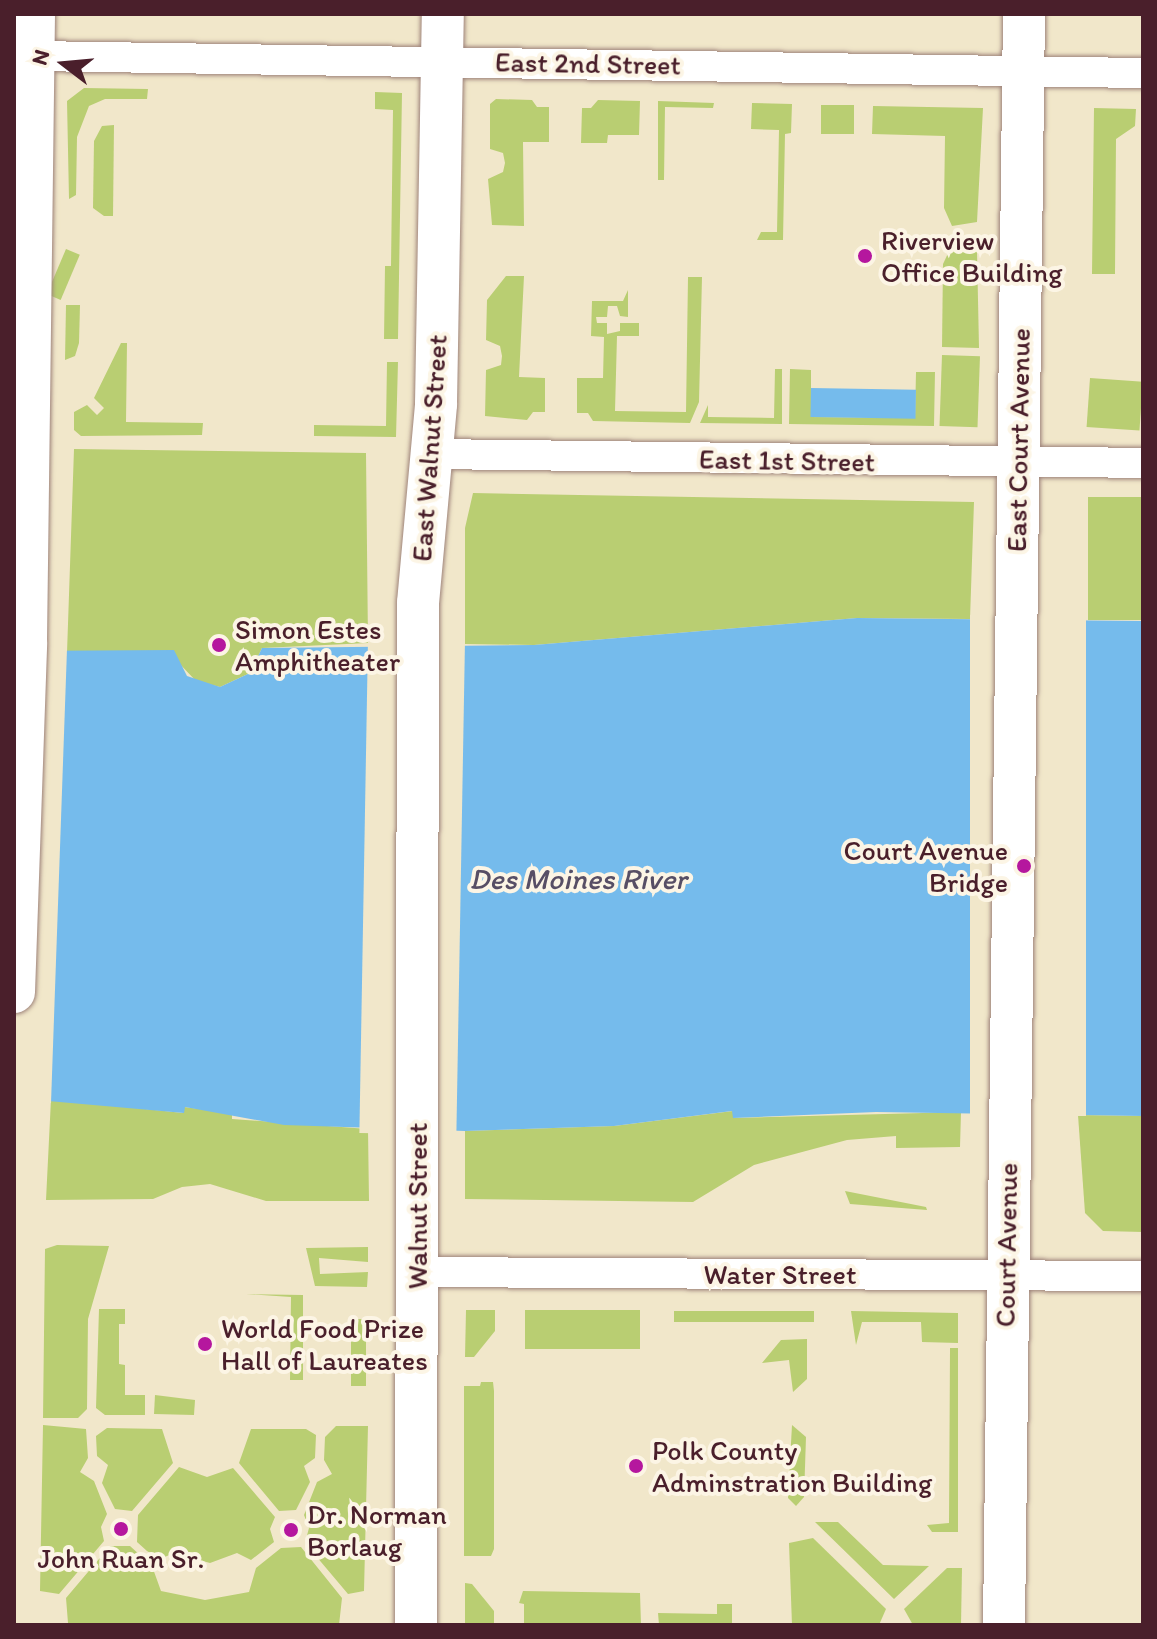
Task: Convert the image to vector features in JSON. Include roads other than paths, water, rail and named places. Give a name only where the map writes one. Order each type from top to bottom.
[{"type":"street","points":[[14,992],[26,642],[22,370],[34,14]]},
{"type":"street","name":"East Walnut Street","points":[[418,882],[418,603],[431,454],[443,14]]},
{"type":"street","name":"East Court Avenue","points":[[1012,866],[1024,14]]},
{"type":"street","name":"East 2nd Street","points":[[33,56],[1143,73]]},
{"type":"street","name":"East 1st Street","points":[[431,454],[1143,463]]},
{"type":"street","name":"Court Avenue","points":[[1004,1625],[1005,1275],[1012,866]]},
{"type":"street","name":"Walnut Street","points":[[416,1625],[418,882]]},
{"type":"street","name":"Water Street","points":[[417,1272],[1143,1276]]},
{"type":"water","points":[[811,388],[916,390],[915,419],[810,417]]},
{"type":"water","name":"Des Moines River","points":[[857,618],[1143,621],[1143,1116],[876,1112],[733,1118],[732,1111],[614,1126],[465,1131],[284,1125],[185,1107],[184,1113],[14,1098],[14,651],[174,650],[187,676],[220,687],[250,673],[262,648],[534,645]]},
{"type":"place","name":"Riverview Office Building","points":[[865,256]]},
{"type":"place","name":"Simon Estes Amphitheater","points":[[219,645]]},
{"type":"place","name":"Court Avenue Bridge","points":[[1024,866]]},
{"type":"place","name":"World Food Prize Hall of Laureates","points":[[205,1344]]},
{"type":"place","name":"Polk County Adminstration Building","points":[[636,1466]]},
{"type":"place","name":"John Ruan Sr.","points":[[121,1529]]},
{"type":"place","name":"Dr. Norman Borlaug","points":[[291,1530]]}]
